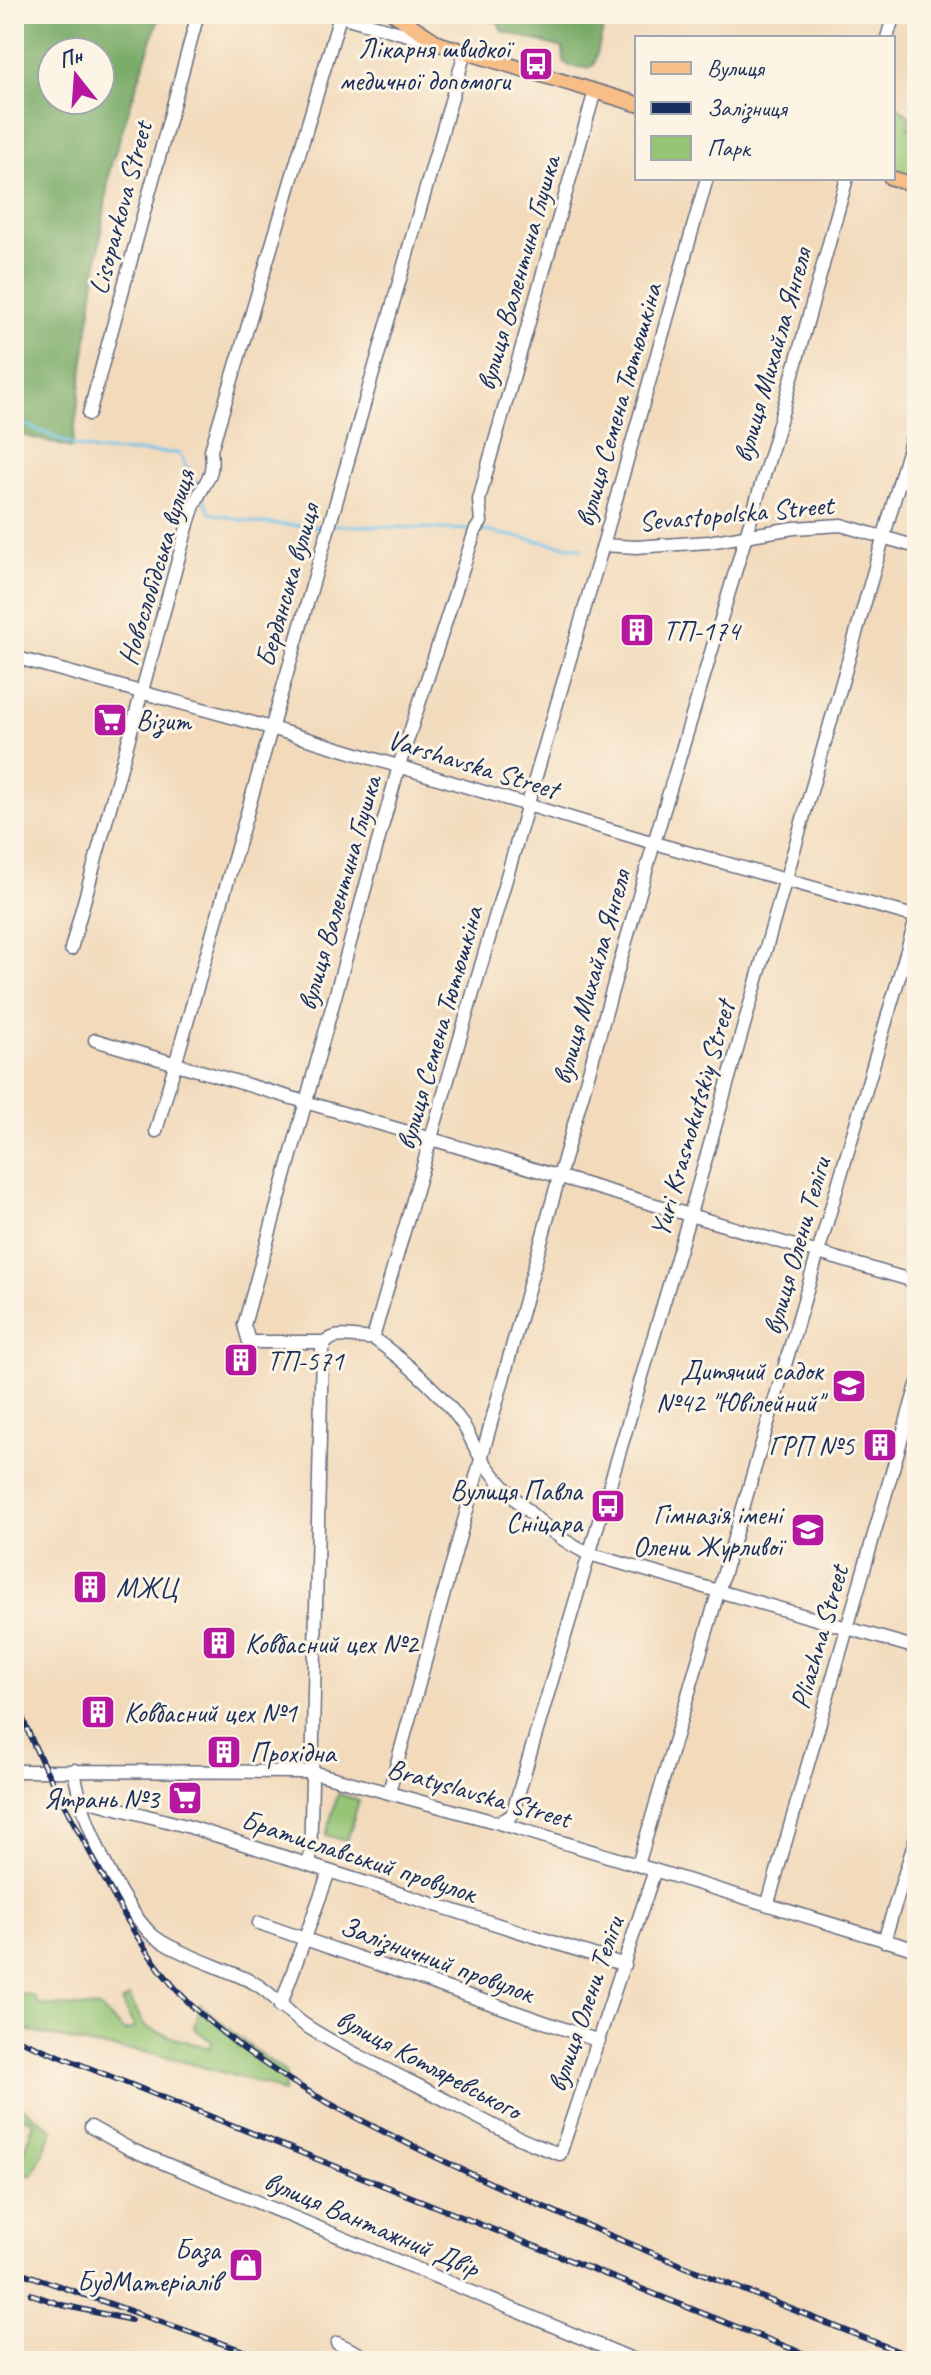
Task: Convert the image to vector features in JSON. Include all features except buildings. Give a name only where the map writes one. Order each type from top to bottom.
[{"type":"main road","points":[[394,14],[440,44],[635,103]]},
{"type":"main road","points":[[895,179],[917,186]]},
{"type":"street","name":"Lisoparkova Street","points":[[89,414],[198,14]]},
{"type":"street","points":[[888,36],[894,14]]},
{"type":"street","points":[[336,15],[440,44]]},
{"type":"street","name":"Новослобідська вулиця","points":[[71,949],[186,531],[197,497],[209,481],[213,464],[211,450],[336,15]]},
{"type":"street","name":"Бердянська вулиця","points":[[156,1131],[465,52]]},
{"type":"street","name":"вулиця Валентина Глушка","points":[[325,1342],[249,1342],[244,1325],[399,766],[475,531],[481,522],[479,500],[489,462],[595,91]]},
{"type":"street","name":"вулиця Семена Тютюшкіна","points":[[373,1338],[706,180]]},
{"type":"street","name":"вулиця Михайла Янгеля","points":[[389,1792],[559,1177],[846,180]]},
{"type":"street","name":"Yuri Krasnokutskiy Street","points":[[499,1823],[512,1815],[690,1214],[917,420]]},
{"type":"street","name":"Sevastopolska Street","points":[[603,545],[636,547],[708,542],[794,528],[841,525],[917,547]]},
{"type":"street","name":"Varshavska Street","points":[[14,657],[271,728],[654,843],[917,917]]},
{"type":"street","name":"вулиця Олени Теліги","points":[[638,1865],[917,917]]},
{"type":"street","points":[[95,1040],[917,1282]]},
{"type":"street","points":[[310,1865],[321,1360],[325,1342],[331,1337],[373,1338],[422,1377],[462,1423],[480,1456],[525,1506],[562,1539],[589,1554],[917,1648]]},
{"type":"street","name":"Pliazhna Street","points":[[768,1903],[917,1385]]},
{"type":"street","name":"вулиця Котляревського","points":[[74,1770],[78,1798],[101,1856],[136,1916],[152,1935],[257,1985],[304,2025],[353,2054],[407,2079],[526,2143],[560,2154]]},
{"type":"street","name":"Bratyslavska Street","points":[[14,1771],[312,1772],[499,1823],[917,1950]]},
{"type":"street","name":"Братиславський провулок","points":[[78,1798],[190,1827],[625,1965]]},
{"type":"street","points":[[884,1941],[917,1834]]},
{"type":"street","name":"вулиця Олени Теліги","points":[[560,2154],[655,1870]]},
{"type":"street","points":[[280,2007],[329,1872]]},
{"type":"street","name":"Залізничний провулок","points":[[259,1923],[599,2041]]},
{"type":"street","name":"вулиця Вантажний Двір","points":[[91,2127],[130,2149],[637,2361]]},
{"type":"street","points":[[337,2343],[374,2361]]},
{"type":"green space","points":[[14,14],[160,14],[110,168],[72,448],[14,433]]},
{"type":"green space","points":[[466,14],[607,14],[594,65],[588,68],[570,66],[564,62],[563,48],[502,31],[498,22]]},
{"type":"green space","points":[[895,107],[910,117],[908,128],[917,131],[917,178],[895,172]]},
{"type":"green space","points":[[338,1794],[359,1800],[347,1841],[326,1835]]},
{"type":"green space","points":[[14,1992],[33,1996],[39,2005],[100,2008],[125,2032],[135,2028],[122,2002],[129,1997],[145,2027],[210,2048],[211,2041],[194,2028],[200,2004],[286,2073],[284,2093],[268,2085],[152,2053],[94,2046],[14,2027]]},
{"type":"green space","points":[[14,2101],[53,2130],[33,2175],[17,2175],[34,2122],[14,2112]]},
{"type":"waterway","points":[[14,420],[75,446],[96,451],[179,453],[198,487]]},
{"type":"waterway","points":[[203,497],[210,513],[255,523],[324,527]]},
{"type":"waterway","points":[[336,525],[472,530]]},
{"type":"waterway","points":[[479,530],[582,549]]},
{"type":"railway","points":[[14,1695],[28,1733],[55,1787],[144,1947],[189,2003],[253,2056],[323,2100],[471,2174],[637,2247],[917,2359]]},
{"type":"railway","points":[[14,2038],[822,2361]]},
{"type":"railway","points":[[14,2270],[272,2361]]},
{"type":"railway","points":[[31,2294],[62,2305],[131,2320]]},
{"type":"place","name":"Лікарня швидкої медичної допомоги","points":[[536,64]]},
{"type":"place","name":"ТП-174","points":[[637,630]]},
{"type":"place","name":"Візит","points":[[110,720]]},
{"type":"place","name":"ТП-571","points":[[241,1360]]},
{"type":"place","name":"Дитячий садок №42 \"Ювілейний\"","points":[[849,1386]]},
{"type":"place","name":"ГРП №5","points":[[880,1445]]},
{"type":"place","name":"Вулиця Павла Сніцара","points":[[608,1506]]},
{"type":"place","name":"Гімназія імені Олени Журливої","points":[[808,1530]]},
{"type":"place","name":"МЖЦ","points":[[90,1587]]},
{"type":"place","name":"Ковбасний цех №2","points":[[219,1643]]},
{"type":"place","name":"Ковбасний цех №1","points":[[98,1712]]},
{"type":"place","name":"Прохідна","points":[[224,1752]]},
{"type":"place","name":"Ятрань №3","points":[[185,1798]]},
{"type":"place","name":"База БудМатеріалів","points":[[246,2265]]}]
